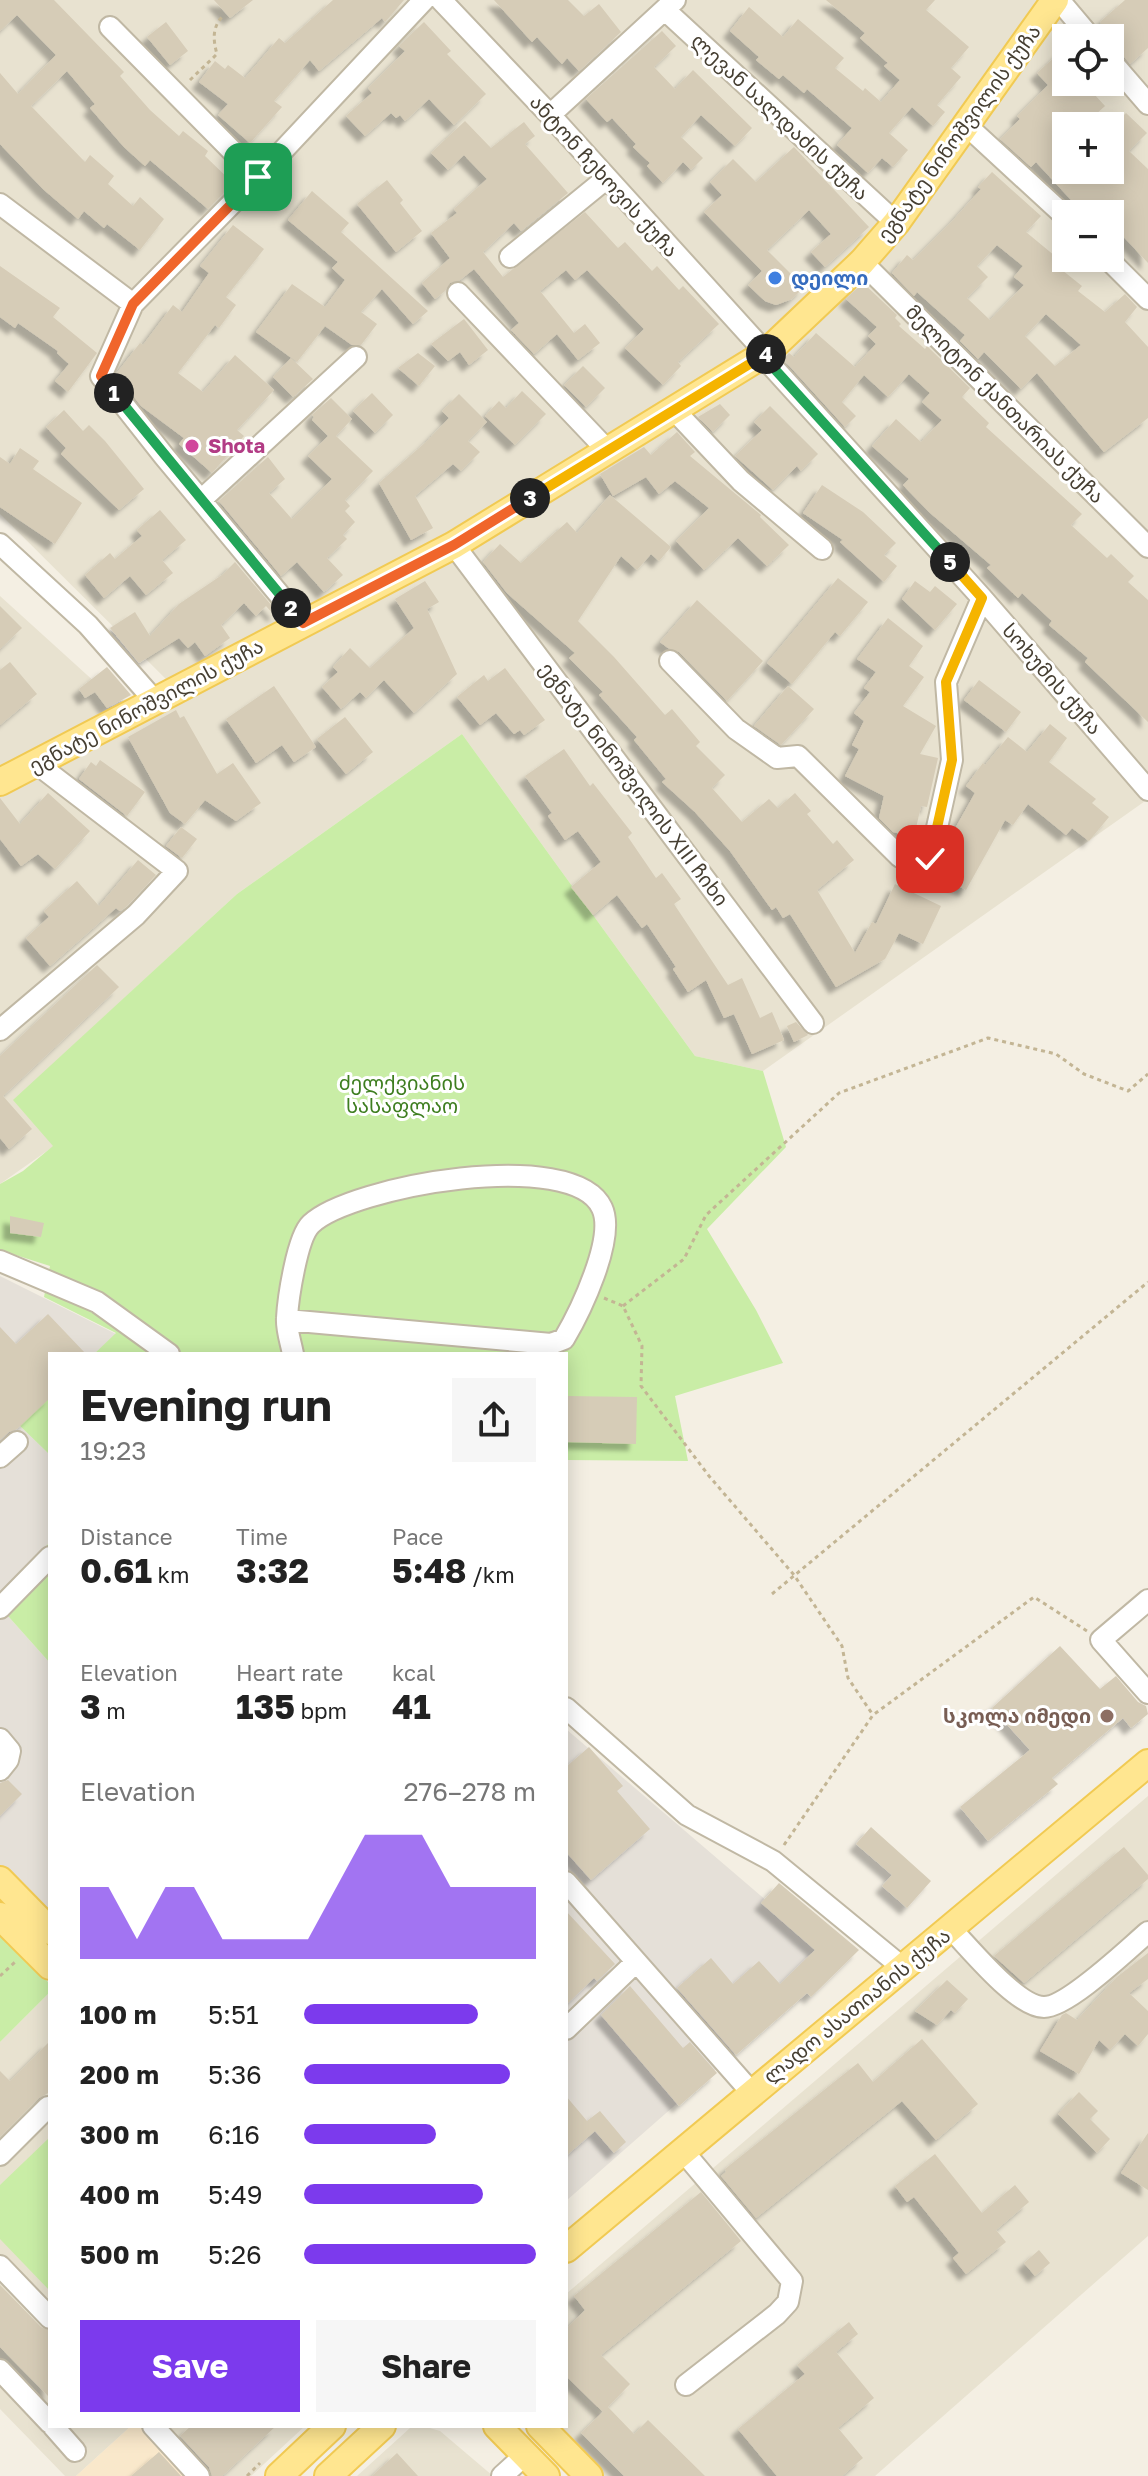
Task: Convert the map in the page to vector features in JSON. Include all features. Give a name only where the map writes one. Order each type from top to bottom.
[{"type":"main road","name":"ეგნატე ნინოშვილის ქუჩა","points":[[0,782],[454,545],[766,353],[862,262],[896,223],[1057,0]]},
{"type":"main road","name":"ლადო ასათიანის ქუჩა","points":[[568,2247],[1148,1763]]},
{"type":"main road","points":[[0,1880],[48,1929]]},
{"type":"main road","points":[[0,1916],[48,1964]]},
{"type":"main road","points":[[279,2476],[330,2428]]},
{"type":"main road","points":[[328,2476],[380,2428]]},
{"type":"main road","points":[[499,2428],[546,2476]]},
{"type":"main road","points":[[542,2428],[589,2476]]},
{"type":"street","points":[[303,623],[101,376],[133,304],[258,177],[424,0]]},
{"type":"street","name":"ანტონ ჩეხოვის ქუჩა","points":[[441,0],[766,353]]},
{"type":"street","points":[[1057,0],[1078,24]]},
{"type":"street","points":[[550,115],[670,5]]},
{"type":"street","name":"ლევან სალდაძის ქუჩა","points":[[670,5],[896,223]]},
{"type":"street","points":[[110,27],[258,177]]},
{"type":"street","points":[[1124,76],[1148,104]]},
{"type":"street","points":[[966,125],[1052,204]]},
{"type":"street","points":[[510,257],[607,178]]},
{"type":"street","points":[[0,204],[133,304]]},
{"type":"street","name":"მელიტონ ქანთარიას ქუჩა","points":[[862,262],[1148,547]]},
{"type":"street","points":[[1121,272],[1148,299]]},
{"type":"street","points":[[458,293],[608,451]]},
{"type":"street","name":"სოხუმის ქუჩა","points":[[766,353],[770,364],[982,598],[1148,790]]},
{"type":"street","points":[[201,500],[356,357]]},
{"type":"street","points":[[675,411],[741,481],[822,549]]},
{"type":"street","points":[[0,544],[88,625],[154,700]]},
{"type":"street","name":"ეგნატე ნინოშვილის XIII ჩიხი","points":[[454,545],[813,1023]]},
{"type":"street","points":[[670,661],[736,729],[777,758],[798,756],[900,857],[930,859],[952,760],[946,682],[982,598]]},
{"type":"street","points":[[0,1030],[136,915],[177,871],[37,764]]},
{"type":"street","points":[[287,1320],[551,1344],[564,1339],[589,1293],[605,1231],[603,1209],[591,1192],[577,1184],[521,1174],[457,1179],[386,1193],[328,1212],[308,1226],[300,1247],[287,1320],[293,1352]]},
{"type":"street","points":[[0,1261],[97,1302],[166,1352]]},
{"type":"street","points":[[0,1457],[17,1442]]},
{"type":"street","points":[[0,1608],[48,1559]]},
{"type":"street","points":[[1148,1600],[1101,1640],[1148,1693]]},
{"type":"street","points":[[568,1710],[687,1815],[773,1861],[902,1967]]},
{"type":"street","points":[[0,1739],[10,1751],[8,1760],[0,1770]]},
{"type":"street","points":[[568,1884],[752,2093]]},
{"type":"street","points":[[951,1929],[1012,1990],[1041,2007],[1053,2006],[1070,1997],[1148,1932]]},
{"type":"street","points":[[568,2027],[636,1962]]},
{"type":"street","points":[[0,2155],[48,2107]]},
{"type":"street","points":[[683,2151],[792,2281],[788,2302],[777,2314],[686,2385]]},
{"type":"street","points":[[0,2266],[48,2316]]},
{"type":"street","points":[[0,2370],[48,2421]]},
{"type":"street","points":[[55,2428],[75,2451]]},
{"type":"street","points":[[165,2430],[199,2476]]},
{"type":"street","points":[[502,2476],[525,2455]]},
{"type":"path","points":[[176,94],[217,54],[212,39],[223,16]]},
{"type":"path","points":[[623,1306],[684,1259],[706,1215],[839,1093],[988,1038],[1056,1054],[1084,1074],[1128,1091],[1148,1074]]},
{"type":"path","points":[[772,1594],[1148,1282]]},
{"type":"path","points":[[589,1293],[623,1306],[642,1346],[641,1386],[709,1476],[794,1575],[842,1646],[848,1678],[873,1715]]},
{"type":"path","points":[[773,1861],[873,1715],[1034,1597],[1101,1640]]},
{"type":"shaded area","points":[[0,0],[1148,0],[1148,799],[763,1071],[695,1056],[462,734],[237,894],[14,1100],[54,1146],[0,1184],[0,596],[97,684],[126,728],[182,695],[0,514]]},
{"type":"shaded area","points":[[0,1276],[116,1334],[96,1352],[48,1352],[48,1358],[18,1424],[48,1453],[48,1544],[0,1594]]},
{"type":"shaded area","points":[[0,1607],[48,1661],[48,1919],[0,1870]]},
{"type":"shaded area","points":[[568,1731],[838,1962],[568,2199]]},
{"type":"shaded area","points":[[1148,1796],[1148,2236],[875,2476],[603,2476],[556,2428],[568,2428],[568,2292]]},
{"type":"shaded area","points":[[48,1994],[48,2428],[129,2428],[76,2476],[65,2476],[0,2409],[0,2042]]},
{"type":"shaded area","points":[[129,2428],[150,2428],[193,2476],[76,2476]]},
{"type":"shaded area","points":[[150,2428],[303,2428],[251,2476],[193,2476]]},
{"type":"shaded area","points":[[410,2428],[430,2428],[440,2431],[493,2476],[357,2476]]},
{"type":"green space","name":"ძელქვიანის სასაფლაო","points":[[462,734],[695,1056],[763,1071],[786,1147],[707,1229],[756,1310],[783,1363],[675,1396],[688,1461],[568,1460],[568,1352],[96,1352],[116,1333],[44,1297],[50,1266],[0,1250],[0,1184],[23,1171],[53,1146],[13,1100],[237,894]]},
{"type":"green space","points":[[48,1396],[48,1453],[18,1424]]},
{"type":"green space","points":[[48,1544],[48,1661],[0,1607],[0,1594]]},
{"type":"green space","points":[[0,1933],[48,1982],[48,1994],[0,2042]]},
{"type":"green space","points":[[48,2139],[48,2289],[0,2239],[0,2185]]},
{"type":"building","points":[[0,0],[54,0],[124,72],[120,76],[150,110],[179,136],[183,131],[208,151],[205,156],[233,183],[208,209],[150,160],[145,166],[124,147],[90,108],[95,104],[67,71],[31,106],[85,162],[90,155],[114,176],[108,184],[133,206],[140,197],[164,219],[140,250],[107,224],[104,228],[84,211],[78,219],[43,189],[0,144],[0,73],[18,94],[56,55],[17,15],[0,31]]},
{"type":"building","points":[[214,0],[253,0],[230,18]]},
{"type":"building","points":[[333,0],[404,0],[385,22],[382,18],[319,71],[310,60],[274,101],[282,107],[250,143],[218,115],[228,104],[199,82],[215,61],[225,69],[228,65],[245,78],[279,38],[285,43]]},
{"type":"building","points":[[494,0],[568,0],[584,16],[599,4],[621,32],[579,71],[567,58],[562,64],[537,37],[532,42]]},
{"type":"building","points":[[826,0],[935,0],[926,10],[969,47],[951,68],[961,77],[937,105],[945,112],[933,126],[912,107],[889,133],[908,150],[893,167],[882,158],[868,173],[837,145],[852,128],[807,89],[804,93],[783,75],[779,79],[756,60],[759,57],[730,31],[749,7],[783,37],[798,19],[844,58],[835,68],[881,102],[900,80],[884,66],[888,63],[860,38],[865,33]]},
{"type":"building","points":[[1125,0],[1148,0],[1148,48],[1130,64],[1124,57],[1124,24],[1100,22]]},
{"type":"building","points":[[166,22],[188,51],[170,65],[147,37]]},
{"type":"building","points":[[424,22],[451,51],[447,54],[486,94],[454,125],[429,99],[405,121],[400,115],[396,118],[391,113],[365,136],[346,116],[372,93],[368,88],[405,51],[399,46]]},
{"type":"building","points":[[662,31],[676,46],[654,67],[675,89],[693,70],[752,128],[735,146],[701,115],[681,137],[703,158],[691,170],[683,162],[663,183],[647,166],[650,163],[633,147],[636,144],[612,118],[607,122],[586,99]]},
{"type":"building","points":[[1052,60],[1052,96],[1096,96],[1105,106],[1098,112],[1052,112],[1052,179],[1036,162],[1031,167],[1000,139],[1020,119],[1017,116],[1048,85],[1037,73]]},
{"type":"building","points":[[1126,113],[1147,133],[1129,151],[1148,169],[1148,263],[1124,237],[1124,200],[1071,200],[1056,184],[1124,184]]},
{"type":"building","points":[[465,121],[491,148],[524,122],[535,136],[525,144],[568,193],[521,231],[514,223],[483,252],[503,277],[585,212],[618,248],[625,242],[652,271],[657,266],[679,290],[683,286],[719,324],[678,362],[681,366],[663,385],[625,348],[644,329],[587,270],[575,280],[566,270],[540,291],[574,333],[585,324],[600,343],[578,360],[557,334],[534,354],[511,330],[519,323],[474,269],[460,280],[450,283],[435,299],[422,283],[450,258],[431,233],[457,213],[454,209],[487,179],[464,155],[448,170],[431,153]]},
{"type":"building","points":[[794,147],[869,227],[825,267],[811,252],[831,234],[809,210],[767,250],[804,287],[792,299],[776,305],[765,301],[748,285],[762,271],[704,212],[722,195],[710,182],[733,159],[756,182]]},
{"type":"building","points":[[992,172],[1041,216],[1026,232],[1052,254],[1052,272],[1064,272],[1082,286],[1078,291],[1105,312],[1125,294],[1137,307],[1125,322],[1148,347],[1148,418],[1104,452],[1037,373],[1021,389],[984,352],[978,359],[960,341],[965,335],[917,292],[914,296],[892,273],[907,255],[913,260],[981,189],[978,187]],"holes":[[[997,245],[1023,266],[1014,277],[1024,285],[990,320],[967,298],[988,277],[977,266]],[[1046,314],[1081,345],[1055,366],[1025,336]]]},
{"type":"building","points":[[387,180],[422,231],[396,252],[357,204]]},
{"type":"building","points":[[312,191],[349,223],[341,232],[428,311],[413,324],[382,289],[361,312],[377,324],[361,345],[352,345],[325,326],[297,362],[256,332],[292,284],[325,307],[345,280],[332,268],[338,262],[288,220]]},
{"type":"building","points":[[233,225],[264,249],[226,297],[236,305],[219,328],[215,325],[178,373],[203,392],[235,355],[274,390],[237,430],[244,436],[212,473],[179,444],[184,438],[141,406],[116,374],[173,305],[182,312],[209,273],[200,266]]},
{"type":"building","points":[[0,266],[60,308],[53,317],[97,353],[68,392],[55,381],[69,364],[58,351],[18,323],[15,328],[0,317]]},
{"type":"building","points":[[863,283],[897,315],[895,318],[901,324],[899,326],[925,349],[927,346],[970,388],[962,397],[989,423],[986,427],[1082,514],[1071,525],[1107,558],[1111,554],[1134,576],[1128,582],[1148,600],[1148,722],[1085,662],[1088,658],[1049,625],[1052,621],[1022,593],[1018,598],[987,568],[991,565],[929,512],[903,485],[909,479],[872,446],[896,419],[921,442],[942,420],[922,402],[930,393],[909,374],[888,397],[864,375],[842,402],[856,416],[845,427],[783,359],[789,353],[794,357],[816,333],[855,367],[876,344],[868,336],[877,327],[846,299]]},
{"type":"building","points":[[464,319],[488,350],[469,365],[460,352],[448,361],[431,344]]},
{"type":"building","points":[[418,353],[435,366],[419,386],[398,368]]},
{"type":"building","points":[[291,358],[313,379],[293,397],[273,377]]},
{"type":"building","points":[[583,366],[605,388],[586,407],[564,385]]},
{"type":"building","points":[[522,391],[546,414],[515,445],[485,416],[499,401],[506,408]]},
{"type":"building","points":[[372,393],[393,415],[375,433],[353,411]]},
{"type":"building","points":[[459,394],[487,422],[468,441],[480,452],[461,471],[453,464],[415,496],[433,528],[411,540],[379,483],[449,418],[442,411]]},
{"type":"building","points":[[331,398],[352,419],[336,436],[373,471],[345,500],[350,506],[345,511],[355,522],[343,535],[347,539],[327,558],[343,575],[324,592],[297,562],[281,576],[219,501],[268,457],[285,479],[269,493],[292,519],[332,479],[308,456],[328,436],[312,420],[312,415]]},
{"type":"building","points":[[720,404],[730,415],[713,432],[698,417]]},
{"type":"building","points":[[770,406],[818,454],[801,471],[797,466],[773,490],[735,456],[762,430],[754,422]]},
{"type":"building","points":[[64,410],[83,431],[89,425],[144,489],[119,510],[61,454],[66,448],[46,427]]},
{"type":"building","points":[[677,432],[695,452],[690,456],[761,515],[789,545],[767,566],[738,538],[704,570],[676,541],[709,508],[675,481],[659,494],[646,477],[613,496],[600,474],[644,447],[651,455]]},
{"type":"building","points":[[20,448],[39,461],[33,469],[82,503],[55,544],[0,507],[0,457],[10,464]]},
{"type":"building","points":[[822,485],[863,512],[896,543],[884,555],[897,566],[884,582],[840,542],[843,540],[803,513]]},
{"type":"building","points":[[610,495],[671,547],[659,561],[651,554],[637,570],[621,556],[578,621],[665,715],[672,709],[700,742],[696,746],[725,775],[712,788],[742,822],[769,799],[778,808],[795,793],[811,811],[807,814],[833,844],[837,840],[854,860],[817,890],[855,953],[872,922],[876,924],[895,884],[941,906],[923,944],[899,933],[885,959],[836,987],[790,914],[783,918],[776,907],[772,910],[730,851],[695,812],[662,782],[666,779],[634,740],[637,737],[599,695],[603,692],[569,658],[575,653],[507,593],[483,562],[500,544],[521,563],[567,522],[577,533]]},
{"type":"building","points":[[160,510],[186,540],[162,560],[173,573],[146,595],[130,576],[104,598],[85,575],[110,553],[115,559],[142,536],[137,530]]},
{"type":"building","points":[[235,562],[277,612],[274,615],[266,606],[256,616],[244,603],[221,625],[230,638],[205,656],[195,642],[188,648],[179,638],[139,663],[110,628],[135,612],[150,636],[179,604],[222,575]]},
{"type":"building","points":[[838,578],[868,602],[840,636],[835,632],[792,684],[767,663]]},
{"type":"building","points":[[425,581],[439,602],[427,609],[457,674],[414,713],[384,680],[366,698],[360,692],[341,709],[322,687],[338,672],[333,667],[350,648],[370,668],[414,628],[395,599]]},
{"type":"building","points":[[915,581],[930,592],[935,586],[957,604],[935,630],[902,599]]},
{"type":"building","points":[[697,600],[763,661],[727,701],[679,652],[660,642]]},
{"type":"building","points":[[0,606],[22,628],[0,649]]},
{"type":"building","points":[[888,618],[923,646],[909,666],[924,677],[903,706],[936,726],[920,754],[938,758],[927,807],[921,806],[914,837],[893,832],[879,818],[884,796],[845,776],[859,749],[852,745],[864,721],[854,713],[870,692],[864,688],[876,672],[857,659]]},
{"type":"building","points":[[10,662],[37,694],[0,725],[0,670]]},
{"type":"building","points":[[107,667],[131,695],[107,708],[95,692],[85,698],[79,689]]},
{"type":"building","points":[[505,668],[545,720],[524,735],[520,730],[514,734],[496,713],[480,725],[457,697],[484,675],[488,681]]},
{"type":"building","points":[[979,680],[1021,712],[1006,732],[964,700]]},
{"type":"building","points":[[274,686],[316,747],[294,762],[282,745],[256,763],[226,719]]},
{"type":"building","points":[[788,686],[814,709],[781,745],[754,726]]},
{"type":"building","points":[[176,710],[180,718],[184,716],[217,774],[233,763],[261,803],[236,821],[205,800],[185,824],[170,813],[128,737]]},
{"type":"building","points":[[345,717],[373,752],[346,774],[317,739]]},
{"type":"building","points":[[1050,724],[1067,738],[1049,762],[1096,799],[1092,803],[1109,817],[1089,841],[1072,828],[1066,835],[1028,804],[1013,825],[1005,820],[966,890],[932,872],[940,867],[947,843],[975,793],[966,786],[983,763],[985,765],[1008,737],[1027,752]]},
{"type":"building","points":[[564,749],[590,786],[593,783],[632,833],[628,837],[656,878],[662,873],[681,899],[674,904],[728,985],[742,978],[760,1018],[772,1012],[784,1040],[752,1054],[734,1014],[724,1018],[706,980],[688,992],[673,969],[676,967],[647,924],[642,928],[617,895],[593,915],[571,887],[601,862],[578,831],[565,840],[548,816],[552,813],[525,776]]},
{"type":"building","points":[[100,760],[145,792],[127,816],[79,779],[91,762],[96,766]]},
{"type":"building","points":[[48,793],[90,831],[55,869],[38,854],[21,866],[0,839],[0,798],[20,824]]},
{"type":"building","points":[[181,827],[197,839],[182,858],[166,846]]},
{"type":"building","points":[[138,860],[156,875],[127,906],[120,911],[116,908],[50,966],[26,938],[49,917],[44,911],[77,881],[99,906]]},
{"type":"building","points":[[97,965],[119,987],[3,1096],[32,1129],[9,1149],[0,1138],[0,1056]]},
{"type":"building","points":[[796,1022],[808,1035],[794,1042],[787,1026]]},
{"type":"building","points":[[10,1216],[44,1223],[41,1237],[10,1233]]},
{"type":"building","points":[[48,1314],[84,1352],[48,1352],[48,1400],[17,1429],[0,1440],[0,1327],[16,1344]]},
{"type":"building","points":[[568,1396],[637,1397],[636,1444],[568,1442]]},
{"type":"building","points":[[1060,1646],[1100,1689],[1116,1676],[1138,1702],[1146,1706],[1148,1714],[1131,1728],[1123,1718],[1052,1778],[1058,1784],[988,1841],[960,1807],[1030,1750],[992,1708]]},
{"type":"building","points":[[589,1747],[623,1786],[617,1791],[650,1829],[591,1880],[568,1854],[568,1765]]},
{"type":"building","points":[[8,1780],[22,1794],[0,1816],[0,1783]]},
{"type":"building","points":[[871,1827],[931,1881],[907,1908],[882,1886],[892,1875],[856,1844]]},
{"type":"building","points":[[1124,1847],[1148,1879],[1024,1983],[994,1956]]},
{"type":"building","points":[[779,1883],[859,1950],[811,1997],[807,1993],[736,2055],[677,1988],[711,1958],[733,1984],[759,1961],[780,1984],[815,1950],[761,1903]]},
{"type":"building","points":[[568,1913],[615,1964],[597,1981],[594,1978],[568,2003]]},
{"type":"building","points":[[1148,1953],[1148,1979],[1129,1993],[1148,2011],[1148,2034],[1138,2046],[1125,2034],[1110,2050],[1099,2040],[1079,2074],[1040,2051],[1062,2015],[1066,2013],[1077,2020],[1117,1977]]},
{"type":"building","points":[[947,1980],[968,1999],[955,2013],[951,2010],[937,2025],[915,2011]]},
{"type":"building","points":[[630,1986],[683,2048],[690,2042],[717,2073],[679,2106],[601,2015]]},
{"type":"building","points":[[922,2039],[978,2104],[936,2140],[902,2101],[756,2218],[721,2176],[725,2169],[858,2063],[873,2082]]},
{"type":"building","points":[[48,2043],[48,2093],[39,2098],[0,2137],[0,2071],[10,2081]]},
{"type":"building","points":[[1079,2092],[1098,2111],[1090,2119],[1110,2139],[1097,2153],[1058,2114]]},
{"type":"building","points":[[568,2098],[587,2121],[600,2111],[626,2142],[614,2153],[595,2131],[568,2154]]},
{"type":"building","points":[[1148,2133],[1148,2190],[1121,2173]]},
{"type":"building","points":[[935,2154],[982,2213],[1015,2185],[1029,2202],[996,2230],[1006,2242],[966,2274],[953,2258],[959,2253],[914,2197],[907,2202],[895,2186]]},
{"type":"building","points":[[701,2192],[741,2241],[601,2355],[630,2384],[603,2412],[568,2378],[568,2327],[585,2310],[574,2296]]},
{"type":"building","points":[[1039,2250],[1050,2263],[1035,2276],[1024,2263]]},
{"type":"building","points":[[0,2285],[41,2327],[48,2330],[48,2396],[0,2347]]},
{"type":"building","points":[[849,2322],[858,2334],[836,2352],[874,2398],[838,2428],[863,2458],[842,2476],[777,2476],[738,2429],[805,2374],[797,2365]]},
{"type":"building","points":[[608,2407],[634,2434],[648,2420],[705,2476],[624,2476],[581,2433]]},
{"type":"building","points":[[189,2428],[274,2428],[222,2476],[212,2476],[209,2467],[180,2436]]},
{"type":"building","points":[[159,2452],[181,2476],[131,2476]]},
{"type":"building","points":[[397,2453],[418,2476],[372,2476]]},
{"type":"place","name":"დეილი","points":[[775,278]]},
{"type":"place","name":"Shota","points":[[192,446]]},
{"type":"place","name":"სკოლა იმედი","points":[[1107,1716]]},
{"type":"route","points":[[258,177],[133,304],[101,376],[303,623],[454,545],[766,353],[770,364],[982,598],[946,682],[952,760],[930,859]]}]
